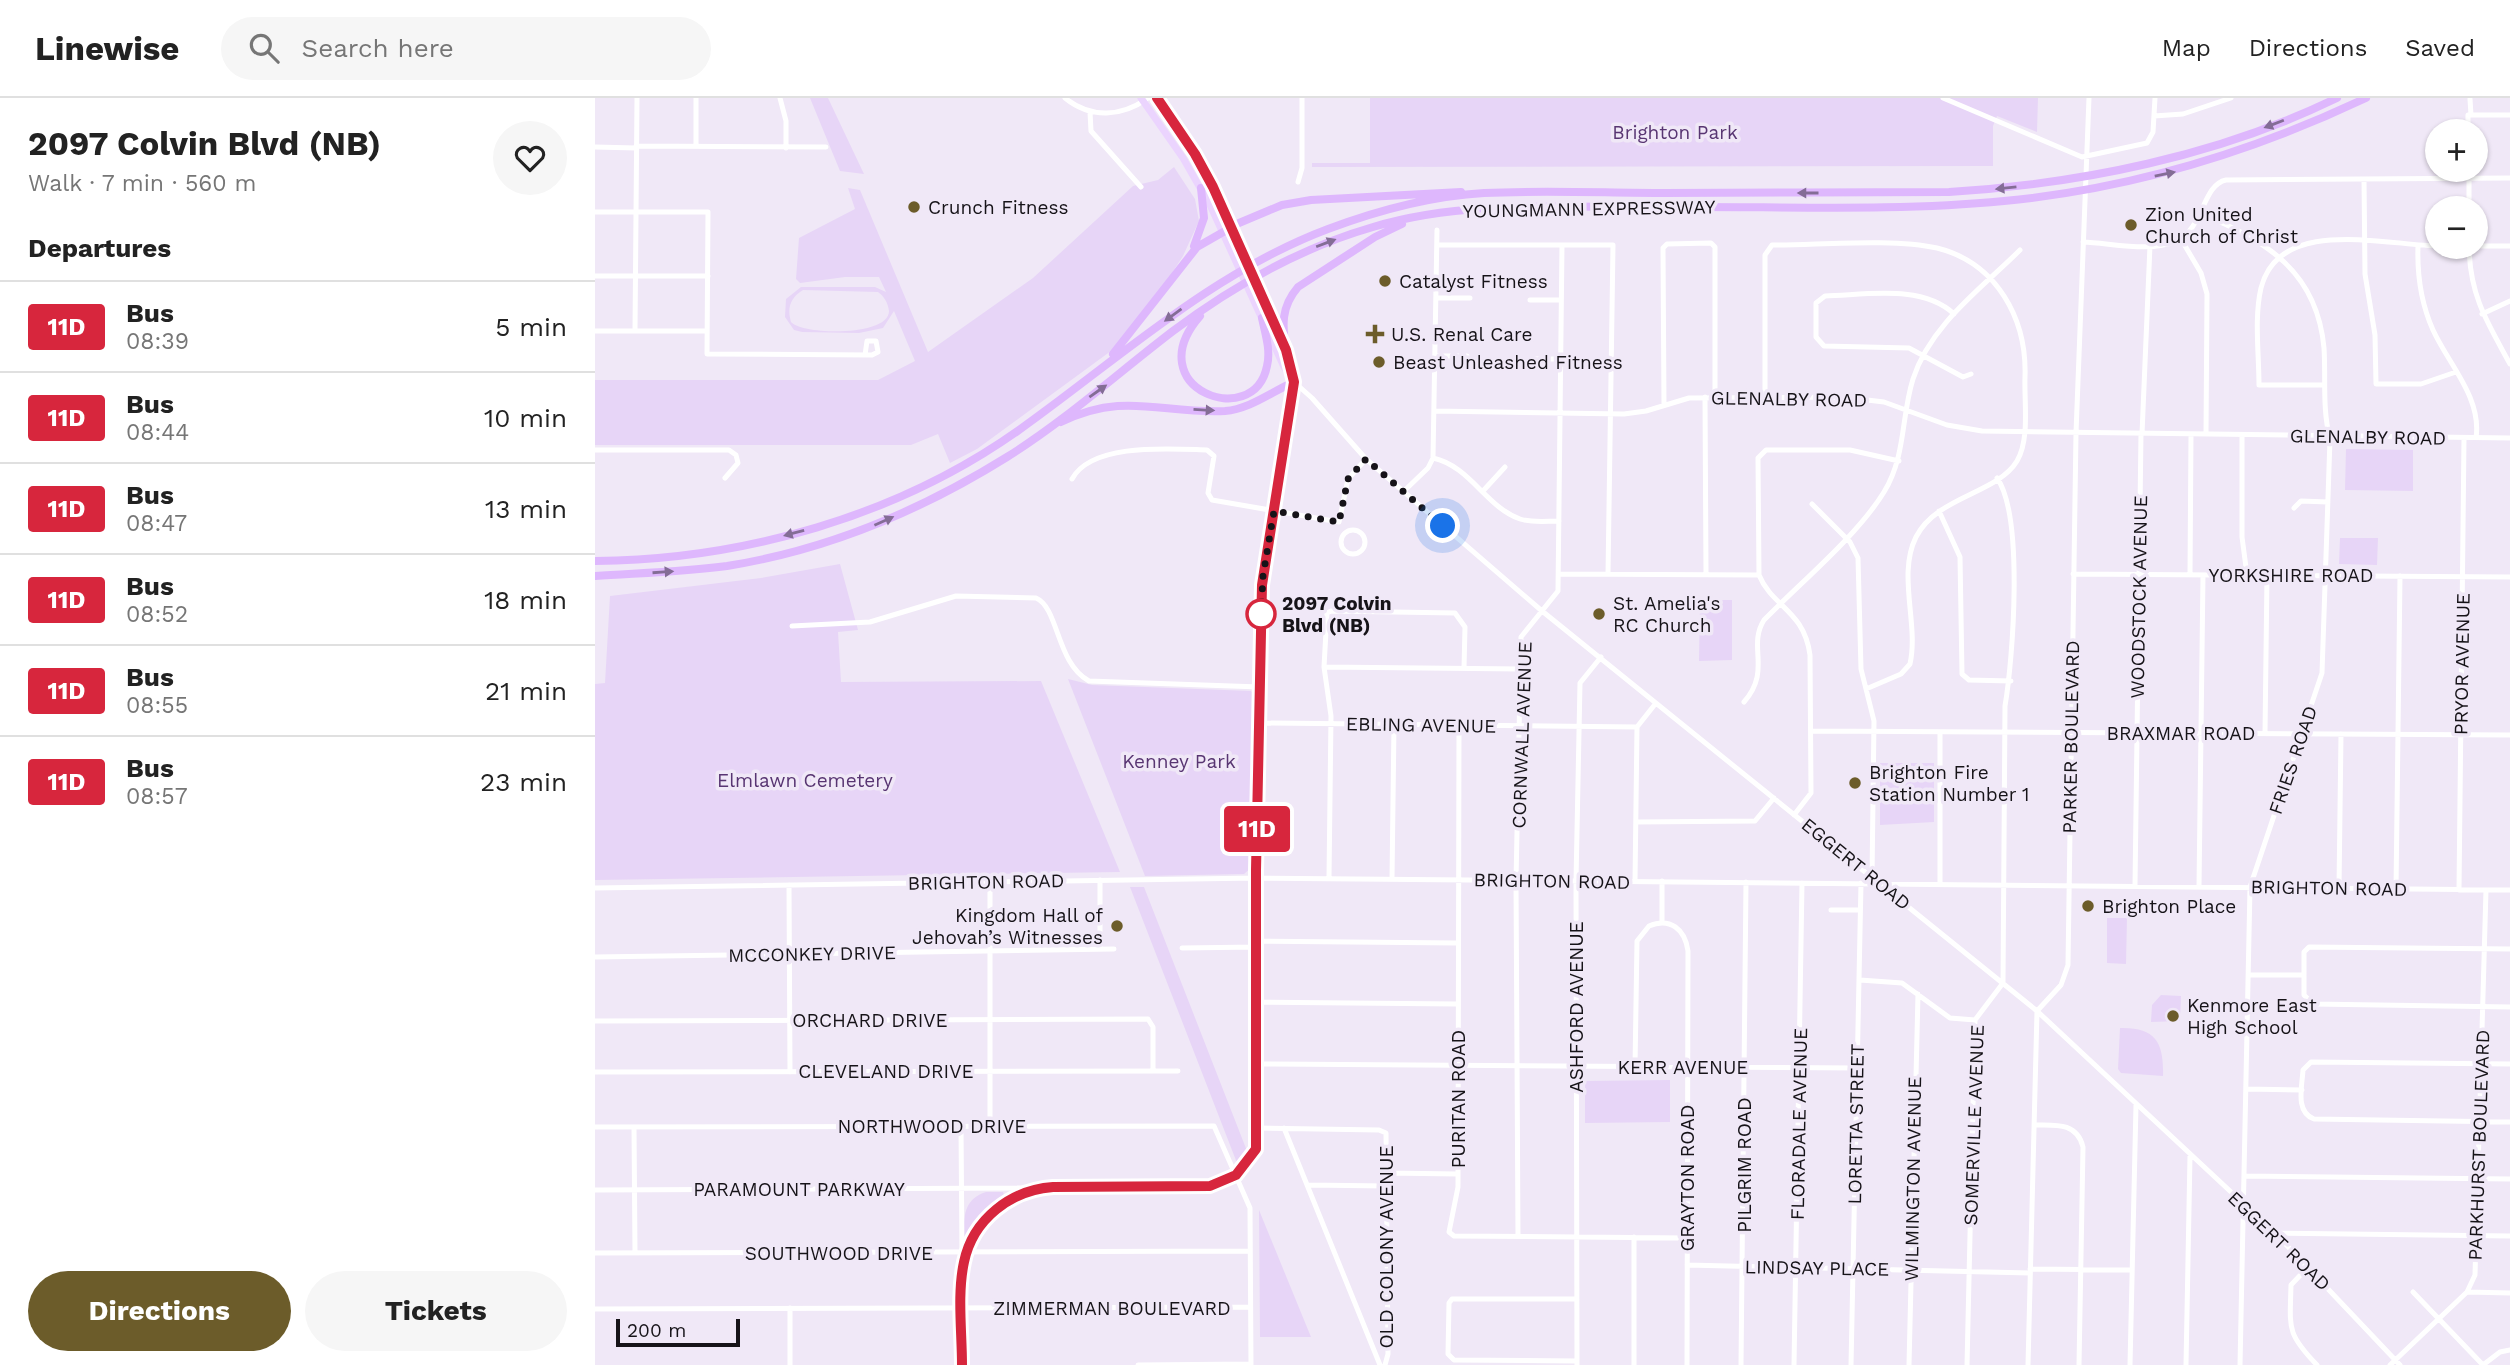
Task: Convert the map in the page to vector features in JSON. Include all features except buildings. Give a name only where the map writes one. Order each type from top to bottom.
[{"type":"highway","name":"YOUNGMANN EXPRESSWAY","points":[[595,561],[662,558],[756,544],[869,509],[948,471],[1016,432],[1228,276],[1259,259],[1330,228],[1403,206],[1481,193],[1949,192],[2007,188],[2098,174],[2174,156],[2255,131],[2337,98]]},
{"type":"highway","name":"YOUNGMANN EXPRESSWAY","points":[[595,576],[697,569],[773,557],[878,524],[1007,457],[1234,290],[1330,241],[1376,226],[1425,215],[1494,208],[1956,205],[2073,192],[2177,171],[2261,143],[2366,98]]},
{"type":"highway","points":[[1188,257],[1202,228],[1201,188]]},
{"type":"highway","points":[[1097,371],[1132,333],[1188,257],[1202,242],[1231,227],[1282,205],[1311,200],[1481,193]]},
{"type":"highway","points":[[1286,350],[1282,326],[1284,311],[1289,297],[1298,287],[1375,237],[1425,215]]},
{"type":"highway","points":[[1212,304],[1187,333],[1180,352],[1190,382],[1215,398],[1240,397],[1253,390],[1263,378],[1268,360],[1262,318]]},
{"type":"highway","points":[[1042,430],[1091,409],[1110,405],[1226,411],[1252,404],[1294,382]]},
{"type":"main road","points":[[1157,98],[1195,154],[1231,227],[1286,350],[1294,382]]},
{"type":"main road","points":[[1145,99],[1201,188],[1284,367],[1294,382]]},
{"type":"street","points":[[635,331],[637,98]]},
{"type":"street","points":[[696,98],[696,146]]},
{"type":"street","points":[[780,98],[786,121],[786,148]]},
{"type":"street","points":[[1065,98],[1090,112],[1115,113],[1145,99]]},
{"type":"street","points":[[1298,182],[1302,168],[1302,98]]},
{"type":"street","points":[[1943,98],[2059,148],[2087,156],[2147,143],[2151,138],[2155,98]]},
{"type":"street","name":"PARKER BOULEVARD","points":[[2037,1011],[2061,985],[2066,972],[2076,433],[2089,98]]},
{"type":"street","points":[[2154,116],[2183,114],[2231,98]]},
{"type":"street","points":[[2470,99],[2471,115]]},
{"type":"street","points":[[1090,112],[1091,131],[1141,187]]},
{"type":"street","points":[[2468,119],[2468,115],[2510,115]]},
{"type":"street","points":[[595,147],[826,147]]},
{"type":"street","points":[[2083,242],[2165,245],[2181,239],[2195,226],[2213,188],[2226,180],[2425,178]]},
{"type":"street","points":[[2488,178],[2510,178]]},
{"type":"street","points":[[2364,179],[2366,283],[2376,349],[2376,384],[2421,384],[2456,372]]},
{"type":"street","points":[[595,212],[708,212],[707,354],[865,355]]},
{"type":"street","name":"FRIES ROAD","points":[[2201,214],[2254,237],[2281,257],[2302,283],[2315,309],[2324,348],[2325,412],[2330,436],[2322,673],[2250,887],[2240,1365]]},
{"type":"street","points":[[1403,492],[1427,468],[1433,458],[1437,230]]},
{"type":"street","points":[[2324,385],[2259,385],[2260,296],[2267,274],[2281,257],[2295,248],[2320,240],[2338,238],[2365,243],[2425,246]]},
{"type":"street","points":[[2181,239],[2201,273],[2207,294],[2206,434]]},
{"type":"street","points":[[1664,405],[1663,247],[1667,244],[1711,243],[1716,247],[1714,397]]},
{"type":"street","points":[[1437,245],[1613,245],[1608,574]]},
{"type":"street","name":"CORNWALL AVENUE","points":[[1518,1236],[1516,880],[1521,637],[1559,591],[1562,245]]},
{"type":"street","points":[[1766,397],[1765,255],[1772,245],[1923,246],[1965,260],[1991,279],[2013,309],[2026,359],[2023,432],[2017,461],[1997,478],[1939,511],[1920,531],[1911,552],[1910,664],[1901,674],[1866,689]]},
{"type":"street","name":"WOODSTOCK AVENUE","points":[[2135,886],[2141,433],[2150,245]]},
{"type":"street","points":[[2418,246],[2420,284],[2425,307],[2475,410],[2476,438]]},
{"type":"street","points":[[2488,246],[2510,246]]},
{"type":"street","points":[[1744,702],[1758,680],[1761,624],[1884,493],[1899,461],[1911,387],[1923,354],[1954,314],[2021,250]]},
{"type":"street","points":[[2470,259],[2471,280],[2482,314],[2510,364]]},
{"type":"street","points":[[595,275],[708,276]]},
{"type":"street","points":[[1954,314],[1936,301],[1913,295],[1825,296],[1817,300],[1816,337],[1821,345],[1901,346],[1923,354],[1963,377],[1971,374]]},
{"type":"street","points":[[1436,298],[1470,298]]},
{"type":"street","points":[[1530,299],[1561,300]]},
{"type":"street","points":[[2482,314],[2510,301]]},
{"type":"street","points":[[595,331],[707,331]]},
{"type":"street","points":[[1435,356],[1467,356]]},
{"type":"street","points":[[1531,359],[1560,359]]},
{"type":"street","points":[[1138,1365],[1251,1365],[1249,1202],[1236,1175],[1254,1153],[1257,1128],[1256,878],[1262,585],[1294,382]]},
{"type":"street","name":"EGGERT ROAD","points":[[1294,382],[1312,398],[1366,459],[1542,611],[2037,1011],[2275,1233],[2398,1362]]},
{"type":"street","points":[[1706,397],[1706,574]]},
{"type":"street","name":"GLENALBY ROAD","points":[[1434,411],[1636,414],[1689,398],[1856,398],[1908,408],[1959,428],[2023,432],[2510,438]]},
{"type":"street","points":[[2190,575],[2192,434]]},
{"type":"street","points":[[2242,435],[2242,537],[2246,575]]},
{"type":"street","name":"PRYOR AVENUE","points":[[2459,890],[2464,438]]},
{"type":"street","points":[[1794,815],[1811,793],[1809,646],[1801,625],[1759,575],[1758,460],[1763,452],[1840,449],[1899,461]]},
{"type":"street","points":[[595,450],[729,450],[736,455],[738,463],[725,478]]},
{"type":"street","points":[[1072,479],[1095,461],[1120,452],[1207,450],[1214,456],[1208,493],[1212,500],[1339,522],[1346,532]]},
{"type":"street","points":[[1433,458],[1454,466],[1520,519],[1559,521]]},
{"type":"street","points":[[1339,522],[1348,479],[1366,459]]},
{"type":"street","points":[[1483,491],[1504,467]]},
{"type":"street","points":[[1997,478],[2009,499],[2012,518],[2011,681],[2005,706],[2003,983]]},
{"type":"street","points":[[2294,508],[2301,501],[2328,502]]},
{"type":"street","points":[[1812,504],[1854,547],[1859,564],[1861,669],[1873,710],[1874,731],[1872,878]]},
{"type":"street","points":[[1939,511],[1960,557],[1962,674],[1969,680],[2011,681]]},
{"type":"street","points":[[1355,530],[1362,534],[1365,542],[1360,552],[1350,554],[1343,549],[1341,540],[1346,532],[1355,530]]},
{"type":"street","points":[[1559,574],[1759,575]]},
{"type":"street","name":"YORKSHIRE ROAD","points":[[2073,574],[2510,577]]},
{"type":"street","points":[[2199,887],[2203,575]]},
{"type":"street","points":[[2265,733],[2267,575]]},
{"type":"street","points":[[2396,889],[2400,576]]},
{"type":"street","points":[[792,626],[870,622],[968,595],[1036,598],[1046,606],[1070,666],[1089,681],[1260,687]]},
{"type":"street","points":[[1329,878],[1330,724],[1324,667],[1325,616],[1328,612],[1451,612],[1462,619],[1465,627],[1464,668]]},
{"type":"street","name":"ASHFORD AVENUE","points":[[1577,1363],[1576,881],[1580,683],[1601,657]]},
{"type":"street","points":[[1324,667],[1521,669]]},
{"type":"street","points":[[1635,882],[1637,727],[1656,703]]},
{"type":"street","name":"EBLING AVENUE","points":[[1259,723],[1637,727]]},
{"type":"street","points":[[1392,879],[1394,724]]},
{"type":"street","name":"PURITAN ROAD","points":[[1459,725],[1458,1174],[1449,1233],[1454,1236],[1687,1238]]},
{"type":"street","name":"BRAXMAR ROAD","points":[[1811,731],[2510,735]]},
{"type":"street","points":[[1940,732],[1940,883]]},
{"type":"street","points":[[2339,888],[2341,734]]},
{"type":"street","points":[[1636,822],[1755,821],[1774,798]]},
{"type":"street","name":"BRIGHTON ROAD","points":[[595,888],[1329,878],[2510,890]]},
{"type":"street","points":[[1100,880],[1100,949]]},
{"type":"street","points":[[1635,1068],[1636,946],[1645,929],[1662,922],[1662,881]]},
{"type":"street","points":[[990,882],[990,1126]]},
{"type":"street","name":"PILGRIM ROAD","points":[[1741,1365],[1746,882]]},
{"type":"street","name":"FLORADALE AVENUE","points":[[1794,1365],[1802,883]]},
{"type":"street","name":"LORETTA STREET","points":[[1851,1365],[1860,883]]},
{"type":"street","points":[[789,885],[790,1072]]},
{"type":"street","name":"PARKHURST BOULEVARD","points":[[2467,1292],[2475,1275],[2477,1235],[2486,890]]},
{"type":"street","points":[[1831,910],[1860,910]]},
{"type":"street","name":"GRAYTON ROAD","points":[[1662,922],[1678,928],[1688,944],[1687,1365]]},
{"type":"street","points":[[1182,948],[1256,944],[1457,943]]},
{"type":"street","points":[[2510,949],[2309,947],[2304,952],[2304,995],[2313,1004],[2510,1007]]},
{"type":"street","name":"MCCONKEY DRIVE","points":[[595,957],[1114,949]]},
{"type":"street","points":[[2249,975],[2304,975]]},
{"type":"street","points":[[1860,980],[1902,983],[1950,1018],[1975,1020]]},
{"type":"street","name":"SOMERVILLE AVENUE","points":[[1967,1365],[1975,1020],[2003,983]]},
{"type":"street","name":"WILMINGTON AVENUE","points":[[1909,1365],[1918,994]]},
{"type":"street","points":[[1256,1002],[1457,1004]]},
{"type":"street","points":[[2028,1365],[2037,1011]]},
{"type":"street","name":"ORCHARD DRIVE","points":[[595,1021],[1145,1019],[1153,1023],[1153,1070]]},
{"type":"street","points":[[2510,1065],[2311,1062],[2303,1070],[2302,1090],[2303,1111],[2314,1119],[2510,1122]]},
{"type":"street","name":"KERR AVENUE","points":[[1256,1064],[1858,1068]]},
{"type":"street","name":"CLEVELAND DRIVE","points":[[595,1072],[1178,1070]]},
{"type":"street","points":[[2246,1089],[2302,1090]]},
{"type":"street","points":[[2130,1365],[2136,1105]]},
{"type":"street","points":[[2034,1125],[2065,1126],[2074,1130],[2082,1142],[2079,1365]]},
{"type":"street","points":[[961,1126],[964,1252],[962,1365]]},
{"type":"street","name":"NORTHWOOD DRIVE","points":[[595,1127],[1214,1126],[1236,1175]]},
{"type":"street","points":[[634,1127],[635,1253]]},
{"type":"street","name":"OLD COLONY AVENUE","points":[[1257,1128],[1382,1130],[1387,1136],[1388,1354],[1382,1365]]},
{"type":"street","points":[[1285,1128],[1382,1365]]},
{"type":"street","points":[[2186,1365],[2190,1156]]},
{"type":"street","points":[[1387,1173],[1458,1174]]},
{"type":"street","name":"PARAMOUNT PARKWAY","points":[[595,1189],[1204,1187],[1236,1175]]},
{"type":"street","points":[[2244,1176],[2510,1179]]},
{"type":"street","points":[[1307,1185],[1388,1186]]},
{"type":"street","points":[[1004,1188],[1009,1193],[1009,1199]]},
{"type":"street","points":[[964,1252],[994,1211],[1009,1199],[1044,1188]]},
{"type":"street","points":[[2275,1233],[2510,1236]]},
{"type":"street","points":[[1634,1237],[1634,1365]]},
{"type":"street","name":"SOUTHWOOD DRIVE","points":[[595,1253],[1250,1251]]},
{"type":"street","name":"LINDSAY PLACE","points":[[1687,1265],[1969,1272],[2132,1270]]},
{"type":"street","points":[[2308,1267],[2291,1285],[2291,1330],[2298,1345],[2317,1365]]},
{"type":"street","points":[[2413,1292],[2483,1365],[2494,1356],[2510,1350]]},
{"type":"street","points":[[2390,1365],[2398,1362],[2467,1292],[2510,1293]]},
{"type":"street","points":[[1577,1299],[1454,1298],[1449,1303],[1448,1354],[1454,1360],[1577,1363]]},
{"type":"street","name":"ZIMMERMAN BOULEVARD","points":[[595,1308],[1250,1307]]},
{"type":"street","points":[[790,1308],[790,1365]]},
{"type":"green space","points":[[810,98],[828,98],[864,174],[840,171]]},
{"type":"green space","name":"Brighton Park","points":[[1370,98],[2038,98],[2037,132],[1997,116],[1993,126],[1993,166],[1312,167],[1312,163],[1370,163]]},
{"type":"green space","points":[[1174,167],[1195,199],[1199,221],[1183,256],[1168,279],[1115,348],[977,449],[950,463],[938,434],[911,445],[595,445],[595,380],[878,380],[915,361],[894,311],[883,328],[859,333],[802,332],[794,330],[785,317],[786,299],[801,287],[875,287],[886,292],[879,277],[845,277],[800,283],[796,279],[799,238],[855,209],[848,188],[860,190],[928,352],[1033,278],[1133,186],[1158,180]],"holes":[[[803,290],[878,292],[888,305],[889,311],[885,319],[875,326],[827,331],[798,326],[791,322],[791,304],[795,296]]]},
{"type":"green space","points":[[2346,449],[2413,450],[2413,491],[2345,490]]},
{"type":"green space","points":[[2340,538],[2378,538],[2377,565],[2339,564]]},
{"type":"green space","name":"Elmlawn Cemetery","points":[[840,564],[858,630],[838,632],[841,682],[1041,681],[1120,872],[595,880],[595,684],[605,683],[610,596],[761,578]]},
{"type":"green space","points":[[1700,600],[1732,600],[1732,660],[1699,661]]},
{"type":"green space","name":"Kenney Park","points":[[1068,679],[1092,685],[1251,691],[1255,696],[1252,867],[1244,874],[1145,876]]},
{"type":"green space","points":[[1880,763],[1934,763],[1934,822],[1880,825]]},
{"type":"green space","points":[[1130,887],[1144,887],[1247,1151],[1237,1163]]},
{"type":"green space","points":[[2107,918],[2127,918],[2126,964],[2107,963]]},
{"type":"green space","points":[[2161,995],[2181,996],[2180,1021],[2151,1022],[2152,1005]]},
{"type":"green space","points":[[2120,1028],[2142,1030],[2155,1039],[2162,1054],[2163,1076],[2121,1073],[2118,1069]]},
{"type":"green space","points":[[1670,1080],[1670,1122],[1585,1123],[1585,1081]]},
{"type":"green space","points":[[986,1192],[1003,1192],[1005,1197],[978,1221],[964,1243],[964,1219],[968,1206],[972,1200]]},
{"type":"green space","points":[[1259,1210],[1311,1337],[1260,1337]]},
{"type":"bus line","name":"11D","points":[[962,1365],[964,1262],[974,1237],[994,1211],[1009,1199],[1032,1190],[1053,1187],[1210,1186],[1236,1175],[1249,1161],[1257,1144],[1256,870],[1262,585],[1294,382],[1286,350],[1213,187],[1195,154],[1157,98]]},
{"type":"place","name":"Crunch Fitness","points":[[914,207]]},
{"type":"place","name":"Zion United Church of Christ","points":[[2131,225]]},
{"type":"place","name":"Catalyst Fitness","points":[[1385,281]]},
{"type":"place","name":"U.S. Renal Care","points":[[1375,334]]},
{"type":"place","name":"Beast Unleashed Fitness","points":[[1379,362]]},
{"type":"place","name":"2097 Colvin Blvd (NB)","points":[[1261,614]]},
{"type":"place","name":"St. Amelia's RC Church","points":[[1599,614]]},
{"type":"place","name":"Brighton Fire Station Number 1","points":[[1855,783]]},
{"type":"place","name":"Brighton Place","points":[[2088,906]]},
{"type":"place","name":"Kingdom Hall of Jehovah’s Witnesses","points":[[1117,926]]},
{"type":"place","name":"Kenmore East High School","points":[[2173,1016]]},
{"type":"route","points":[[1261,614],[1263,576],[1274,511],[1339,522],[1348,479],[1366,459],[1443,526]]}]
